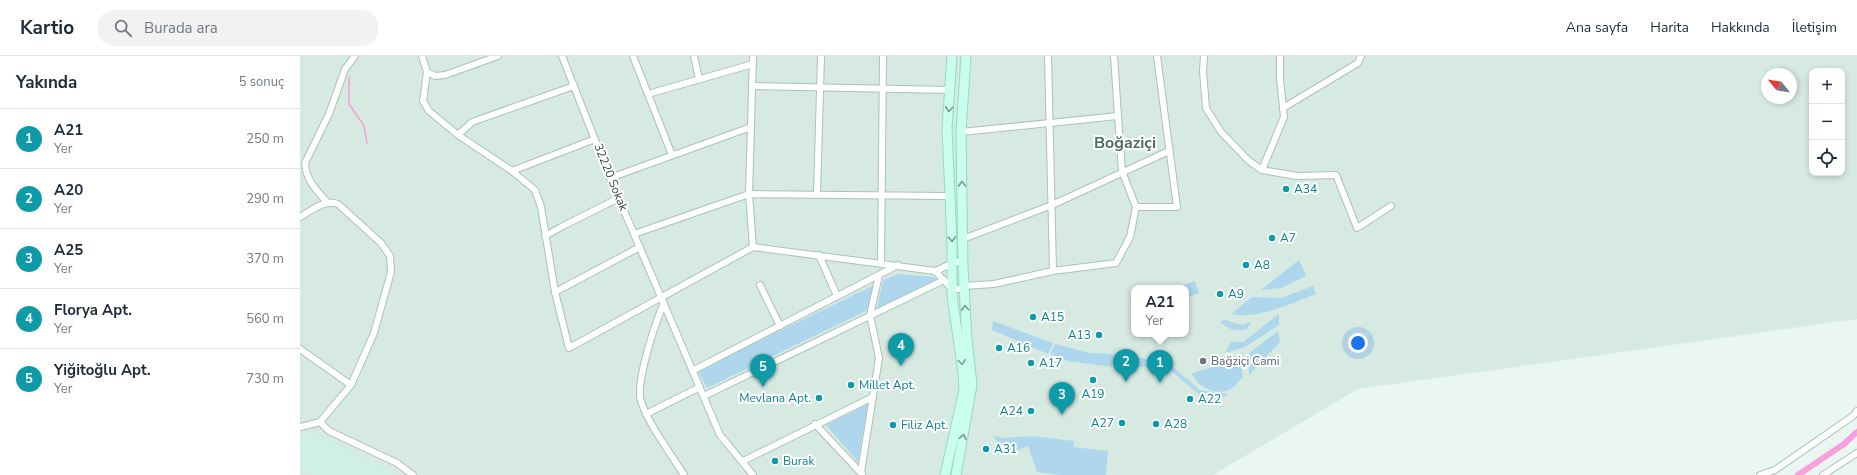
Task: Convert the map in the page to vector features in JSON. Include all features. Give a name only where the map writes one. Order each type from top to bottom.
[{"type":"main road","points":[[945,475],[964,390],[952,289],[947,128],[952,56]]},
{"type":"main road","points":[[956,475],[972,385],[967,339],[963,261],[961,132],[966,56]]},
{"type":"street","points":[[327,202],[311,184],[305,170],[305,162],[329,114],[345,69],[355,56]]},
{"type":"street","points":[[422,56],[427,72],[423,101],[429,111],[458,135],[512,171],[535,190],[541,207],[555,292],[569,348],[663,300],[753,247],[935,270],[946,267],[952,262],[963,261]]},
{"type":"street","points":[[427,72],[435,76],[444,75],[498,56]]},
{"type":"street","name":"32220 Sokak","points":[[562,56],[610,178],[720,435],[753,475]]},
{"type":"street","points":[[633,56],[672,155]]},
{"type":"street","points":[[694,56],[699,80]]},
{"type":"street","points":[[753,56],[749,194],[753,247]]},
{"type":"street","points":[[817,194],[821,56]]},
{"type":"street","points":[[881,263],[883,56]]},
{"type":"street","points":[[1048,56],[1053,271]]},
{"type":"street","points":[[935,270],[952,289],[994,284],[1053,271],[1116,263],[1130,238],[1136,207],[1122,171],[1114,56]]},
{"type":"street","points":[[1136,207],[1177,207],[1157,56]]},
{"type":"street","points":[[1204,56],[1203,71],[1206,108],[1221,132],[1249,161],[1262,170],[1298,176],[1336,174],[1358,228],[1391,206]]},
{"type":"street","points":[[1262,170],[1284,117],[1280,79],[1280,56]]},
{"type":"street","points":[[1283,108],[1358,63],[1361,56]]},
{"type":"street","points":[[648,94],[753,64]]},
{"type":"street","points":[[458,135],[472,122],[574,86]]},
{"type":"street","points":[[753,86],[950,90]]},
{"type":"street","points":[[961,132],[1118,116]]},
{"type":"street","points":[[610,178],[751,127]]},
{"type":"street","points":[[512,171],[595,139]]},
{"type":"street","points":[[963,239],[1052,204],[1169,151]]},
{"type":"street","points":[[634,234],[749,194],[949,196]]},
{"type":"street","points":[[545,236],[619,198]]},
{"type":"street","points":[[300,217],[327,202],[332,201],[338,204],[382,243],[390,256],[391,272],[374,333],[351,385],[320,422],[300,427]]},
{"type":"street","points":[[555,292],[640,246]]},
{"type":"street","points":[[819,255],[837,296]]},
{"type":"street","points":[[692,371],[898,265]]},
{"type":"street","points":[[862,474],[872,397],[879,358],[870,315],[879,275]]},
{"type":"street","points":[[704,396],[944,280]]},
{"type":"street","points":[[760,285],[780,326]]},
{"type":"street","points":[[663,300],[640,385],[640,400],[646,414],[684,475]]},
{"type":"street","points":[[301,351],[351,385]]},
{"type":"street","points":[[646,414],[700,387]]},
{"type":"street","points":[[743,461],[872,397]]},
{"type":"street","points":[[1760,475],[1775,470],[1853,416],[1857,411]]},
{"type":"street","points":[[320,422],[329,431],[397,464],[413,475]]},
{"type":"street","points":[[815,424],[862,474]]},
{"type":"street","points":[[1823,475],[1857,453]]},
{"type":"shaded area","points":[[300,56],[1857,56],[1857,319],[1358,389],[1213,475],[300,475]]},
{"type":"shaded area","points":[[1299,260],[1306,276],[1281,288],[1261,290]]},
{"type":"shaded area","points":[[899,274],[934,277],[937,280],[877,309],[883,280]]},
{"type":"shaded area","points":[[1195,281],[1199,293],[1189,297],[1189,285],[1184,285]]},
{"type":"shaded area","points":[[874,285],[868,310],[707,388],[698,371]]},
{"type":"shaded area","points":[[1313,286],[1316,294],[1274,310],[1251,315],[1231,314],[1252,297],[1281,298]]},
{"type":"shaded area","points":[[1279,314],[1279,325],[1245,347],[1225,353],[1231,342],[1243,342]]},
{"type":"shaded area","points":[[1224,320],[1243,325],[1252,321],[1247,329],[1236,330],[1230,329],[1220,322]]},
{"type":"shaded area","points":[[993,321],[1053,343],[1048,354],[992,330]]},
{"type":"shaded area","points":[[1278,331],[1280,342],[1249,375],[1248,354]]},
{"type":"shaded area","points":[[1055,344],[1090,353],[1113,354],[1112,367],[1068,361],[1050,354]]},
{"type":"shaded area","points":[[1116,354],[1167,362],[1200,390],[1228,394],[1215,403],[1208,402],[1170,370],[1164,367],[1114,367]]},
{"type":"shaded area","points":[[1234,357],[1240,358],[1243,377],[1229,390],[1224,392],[1212,391],[1202,386],[1194,378],[1192,373],[1216,366]]},
{"type":"shaded area","points":[[868,404],[858,462],[826,425]]},
{"type":"shaded area","points":[[310,431],[399,475],[312,475],[300,469],[300,440],[304,434]]},
{"type":"shaded area","points":[[993,436],[1004,438],[1032,436],[1074,441],[1073,447],[1108,451],[1106,475],[1059,475],[1037,472],[1028,446],[1007,455]]},
{"type":"waterway","points":[[349,77],[349,104],[364,126],[367,143]]},
{"type":"waterway","points":[[1798,475],[1844,444],[1857,432]]},
{"type":"place","name":"A34","points":[[1286,189]]},
{"type":"place","name":"A7","points":[[1272,238]]},
{"type":"place","name":"A8","points":[[1246,265]]},
{"type":"place","name":"A9","points":[[1220,294]]},
{"type":"place","name":"A15","points":[[1033,317]]},
{"type":"place","name":"A13","points":[[1099,335]]},
{"type":"place","name":"A16","points":[[999,348]]},
{"type":"place","name":"Bağziçi Cami","points":[[1203,361]]},
{"type":"place","name":"A17","points":[[1031,363]]},
{"type":"place","name":"Florya Apt.","points":[[901,366]]},
{"type":"place","name":"A19","points":[[1093,380]]},
{"type":"place","name":"A20","points":[[1126,382]]},
{"type":"place","name":"A21","points":[[1160,383]]},
{"type":"place","name":"Millet Apt.","points":[[851,385]]},
{"type":"place","name":"Yiğitoğlu Apt.","points":[[763,387]]},
{"type":"place","name":"Mevlana Apt.","points":[[819,398]]},
{"type":"place","name":"A22","points":[[1190,399]]},
{"type":"place","name":"A24","points":[[1031,411]]},
{"type":"place","name":"A25","points":[[1062,415]]},
{"type":"place","name":"A27","points":[[1122,423]]},
{"type":"place","name":"A28","points":[[1156,424]]},
{"type":"place","name":"Filiz Apt.","points":[[893,425]]},
{"type":"place","name":"A31","points":[[986,449]]},
{"type":"place","name":"Burak","points":[[775,461]]},
{"type":"district","name":"Boğaziçi","points":[[1125,142]]}]
